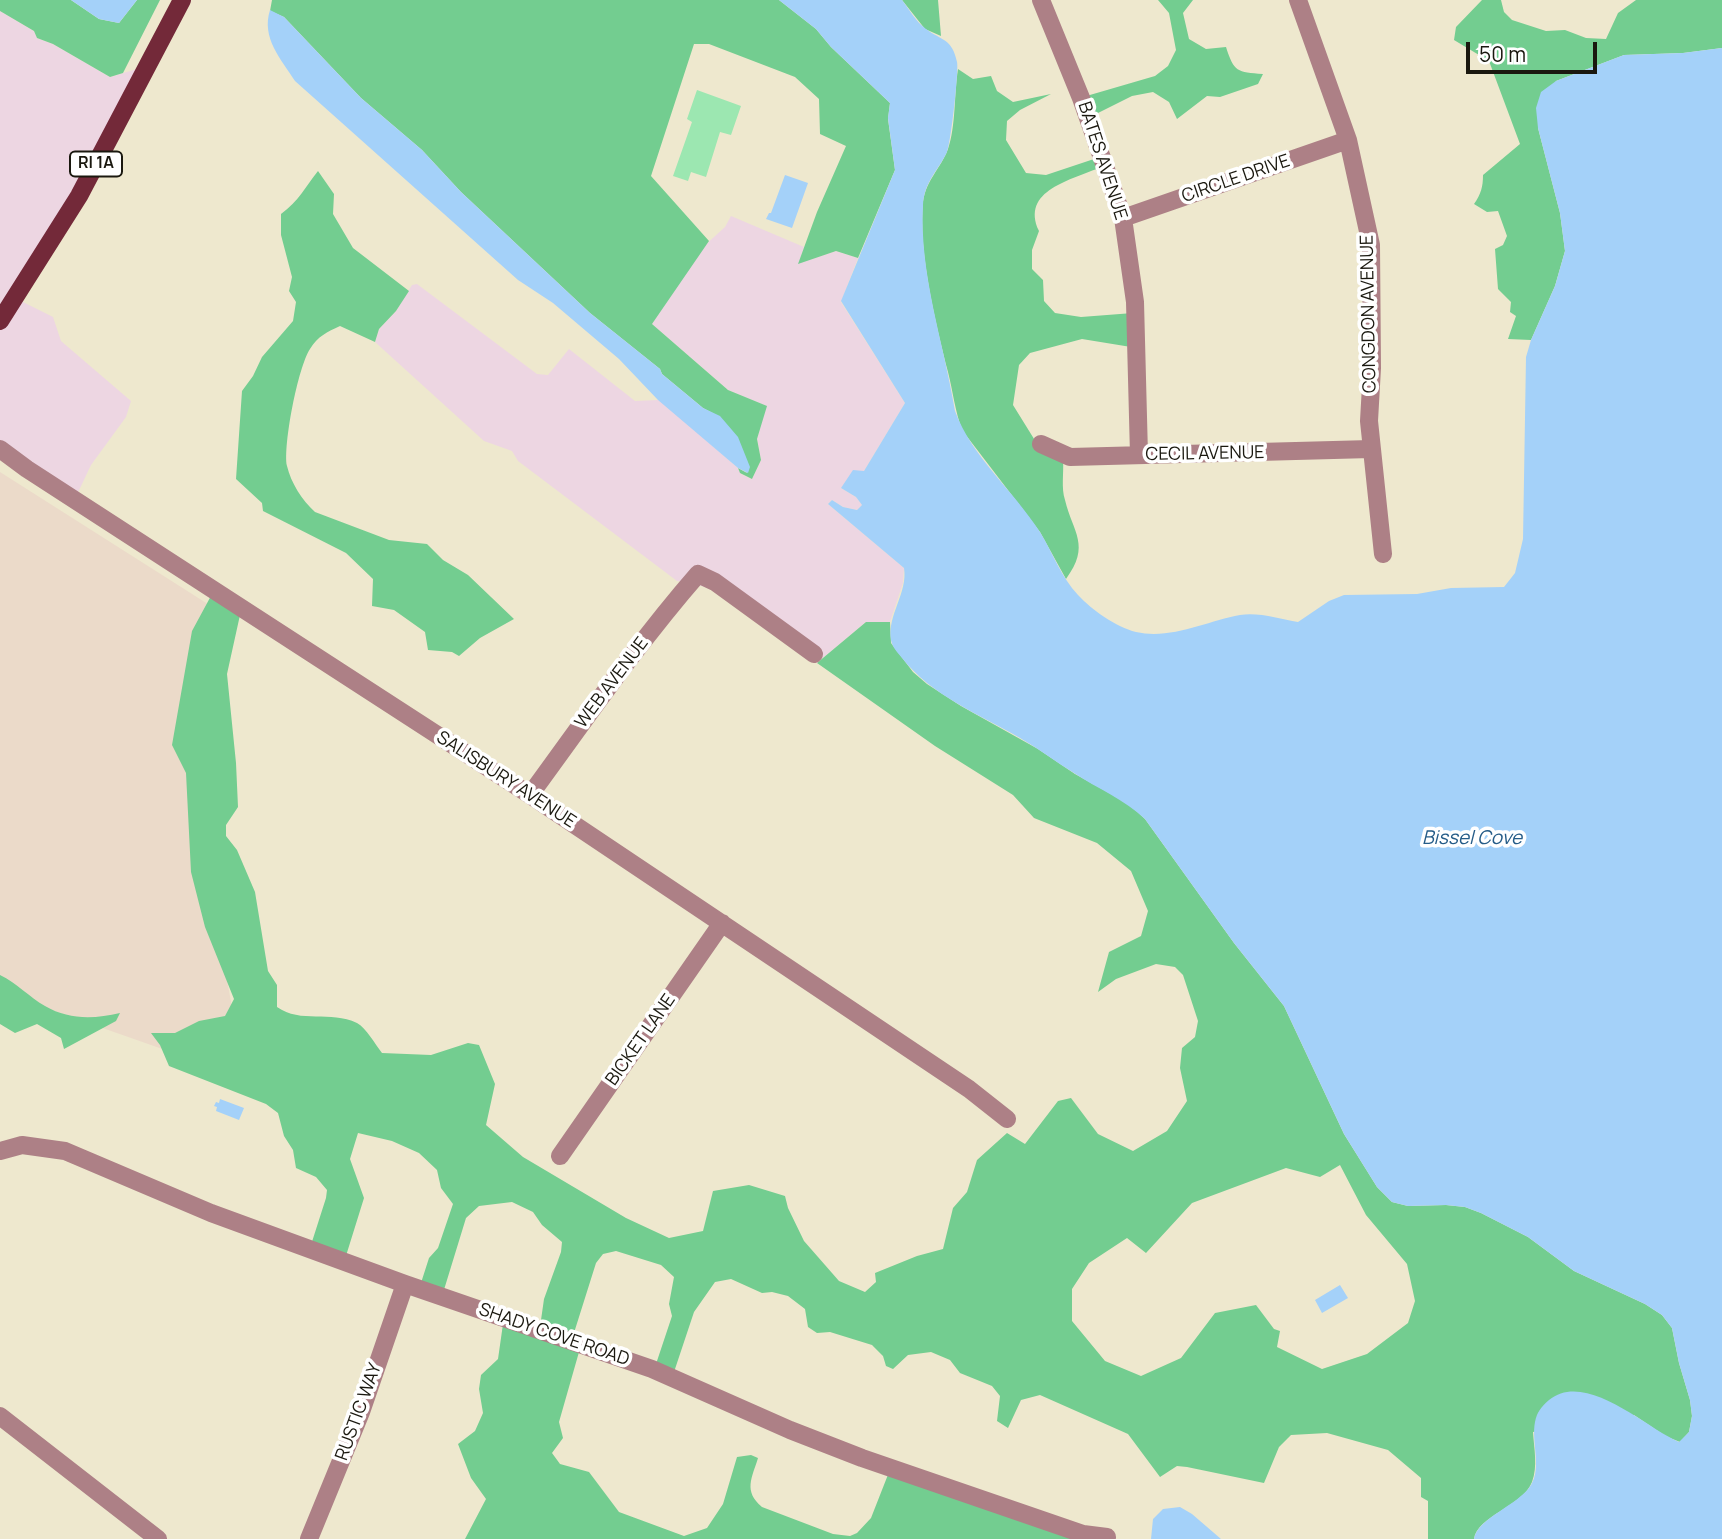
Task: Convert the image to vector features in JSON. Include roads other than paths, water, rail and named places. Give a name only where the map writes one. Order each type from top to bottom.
[{"type":"main road","name":"RI 1A","points":[[0,321],[79,196],[181,0]]},
{"type":"street","name":"BATES AVENUE","points":[[1041,0],[1081,98],[1123,218],[1135,302],[1139,455]]},
{"type":"street","name":"CONGDON AVENUE","points":[[1298,0],[1348,140],[1371,245],[1372,368],[1369,421],[1383,554]]},
{"type":"street","name":"CIRCLE DRIVE","points":[[1123,218],[1348,140]]},
{"type":"street","name":"CECIL AVENUE","points":[[1041,444],[1070,457],[1371,449]]},
{"type":"street","name":"SALISBURY AVENUE","points":[[0,449],[530,795],[969,1089],[1007,1119]]},
{"type":"street","name":"WEB AVENUE","points":[[530,795],[626,664],[698,574],[715,582],[814,654]]},
{"type":"street","name":"BICKET LANE","points":[[560,1156],[722,923]]},
{"type":"street","name":"SHADY COVE ROAD","points":[[0,1151],[22,1145],[65,1151],[211,1213],[405,1284],[652,1369],[790,1430],[862,1458],[1083,1534],[1107,1537]]},
{"type":"street","name":"RUSTIC WAY","points":[[309,1539],[361,1412],[405,1284]]},
{"type":"street","points":[[0,1416],[158,1539]]},
{"type":"water","points":[[71,0],[137,0],[119,23],[99,19]]},
{"type":"water","name":"Bissel Cove","points":[[779,0],[902,0],[922,26],[952,48],[957,68],[951,135],[947,152],[926,190],[923,231],[928,283],[955,411],[962,428],[982,458],[1040,532],[1067,581],[1078,595],[1113,622],[1128,630],[1149,634],[1176,632],[1247,614],[1298,622],[1329,601],[1344,595],[1417,594],[1451,588],[1504,587],[1515,573],[1523,539],[1526,357],[1555,286],[1565,251],[1560,213],[1538,128],[1536,108],[1541,92],[1556,81],[1624,55],[1683,53],[1722,48],[1722,1539],[1474,1539],[1482,1525],[1531,1485],[1536,1470],[1535,1422],[1540,1410],[1549,1400],[1564,1393],[1580,1392],[1598,1396],[1679,1442],[1689,1432],[1692,1416],[1690,1400],[1672,1328],[1662,1315],[1645,1304],[1574,1271],[1528,1237],[1481,1213],[1465,1207],[1408,1206],[1392,1202],[1377,1187],[1344,1134],[1284,1006],[1234,943],[1145,819],[1120,800],[1027,742],[942,694],[914,671],[894,647],[891,640],[892,622],[903,586],[904,568],[828,504],[832,500],[843,507],[857,510],[862,505],[856,497],[841,488],[853,470],[864,471],[905,403],[841,301],[895,170],[888,118],[890,103],[831,47],[816,29]]},
{"type":"water","points":[[270,10],[284,17],[361,98],[422,150],[461,192],[590,313],[660,369],[662,374],[703,408],[720,416],[738,437],[750,467],[748,473],[738,468],[658,400],[619,359],[553,303],[518,280],[295,81],[270,39]]},
{"type":"water","points":[[785,175],[808,183],[792,228],[766,219],[771,213]]},
{"type":"water","points":[[220,1099],[244,1108],[239,1120],[216,1111],[217,1107],[214,1106]]},
{"type":"water","points":[[1340,1285],[1348,1298],[1322,1313],[1315,1300]]},
{"type":"water","points":[[1180,1507],[1221,1539],[1151,1539],[1153,1519],[1163,1509]]}]
